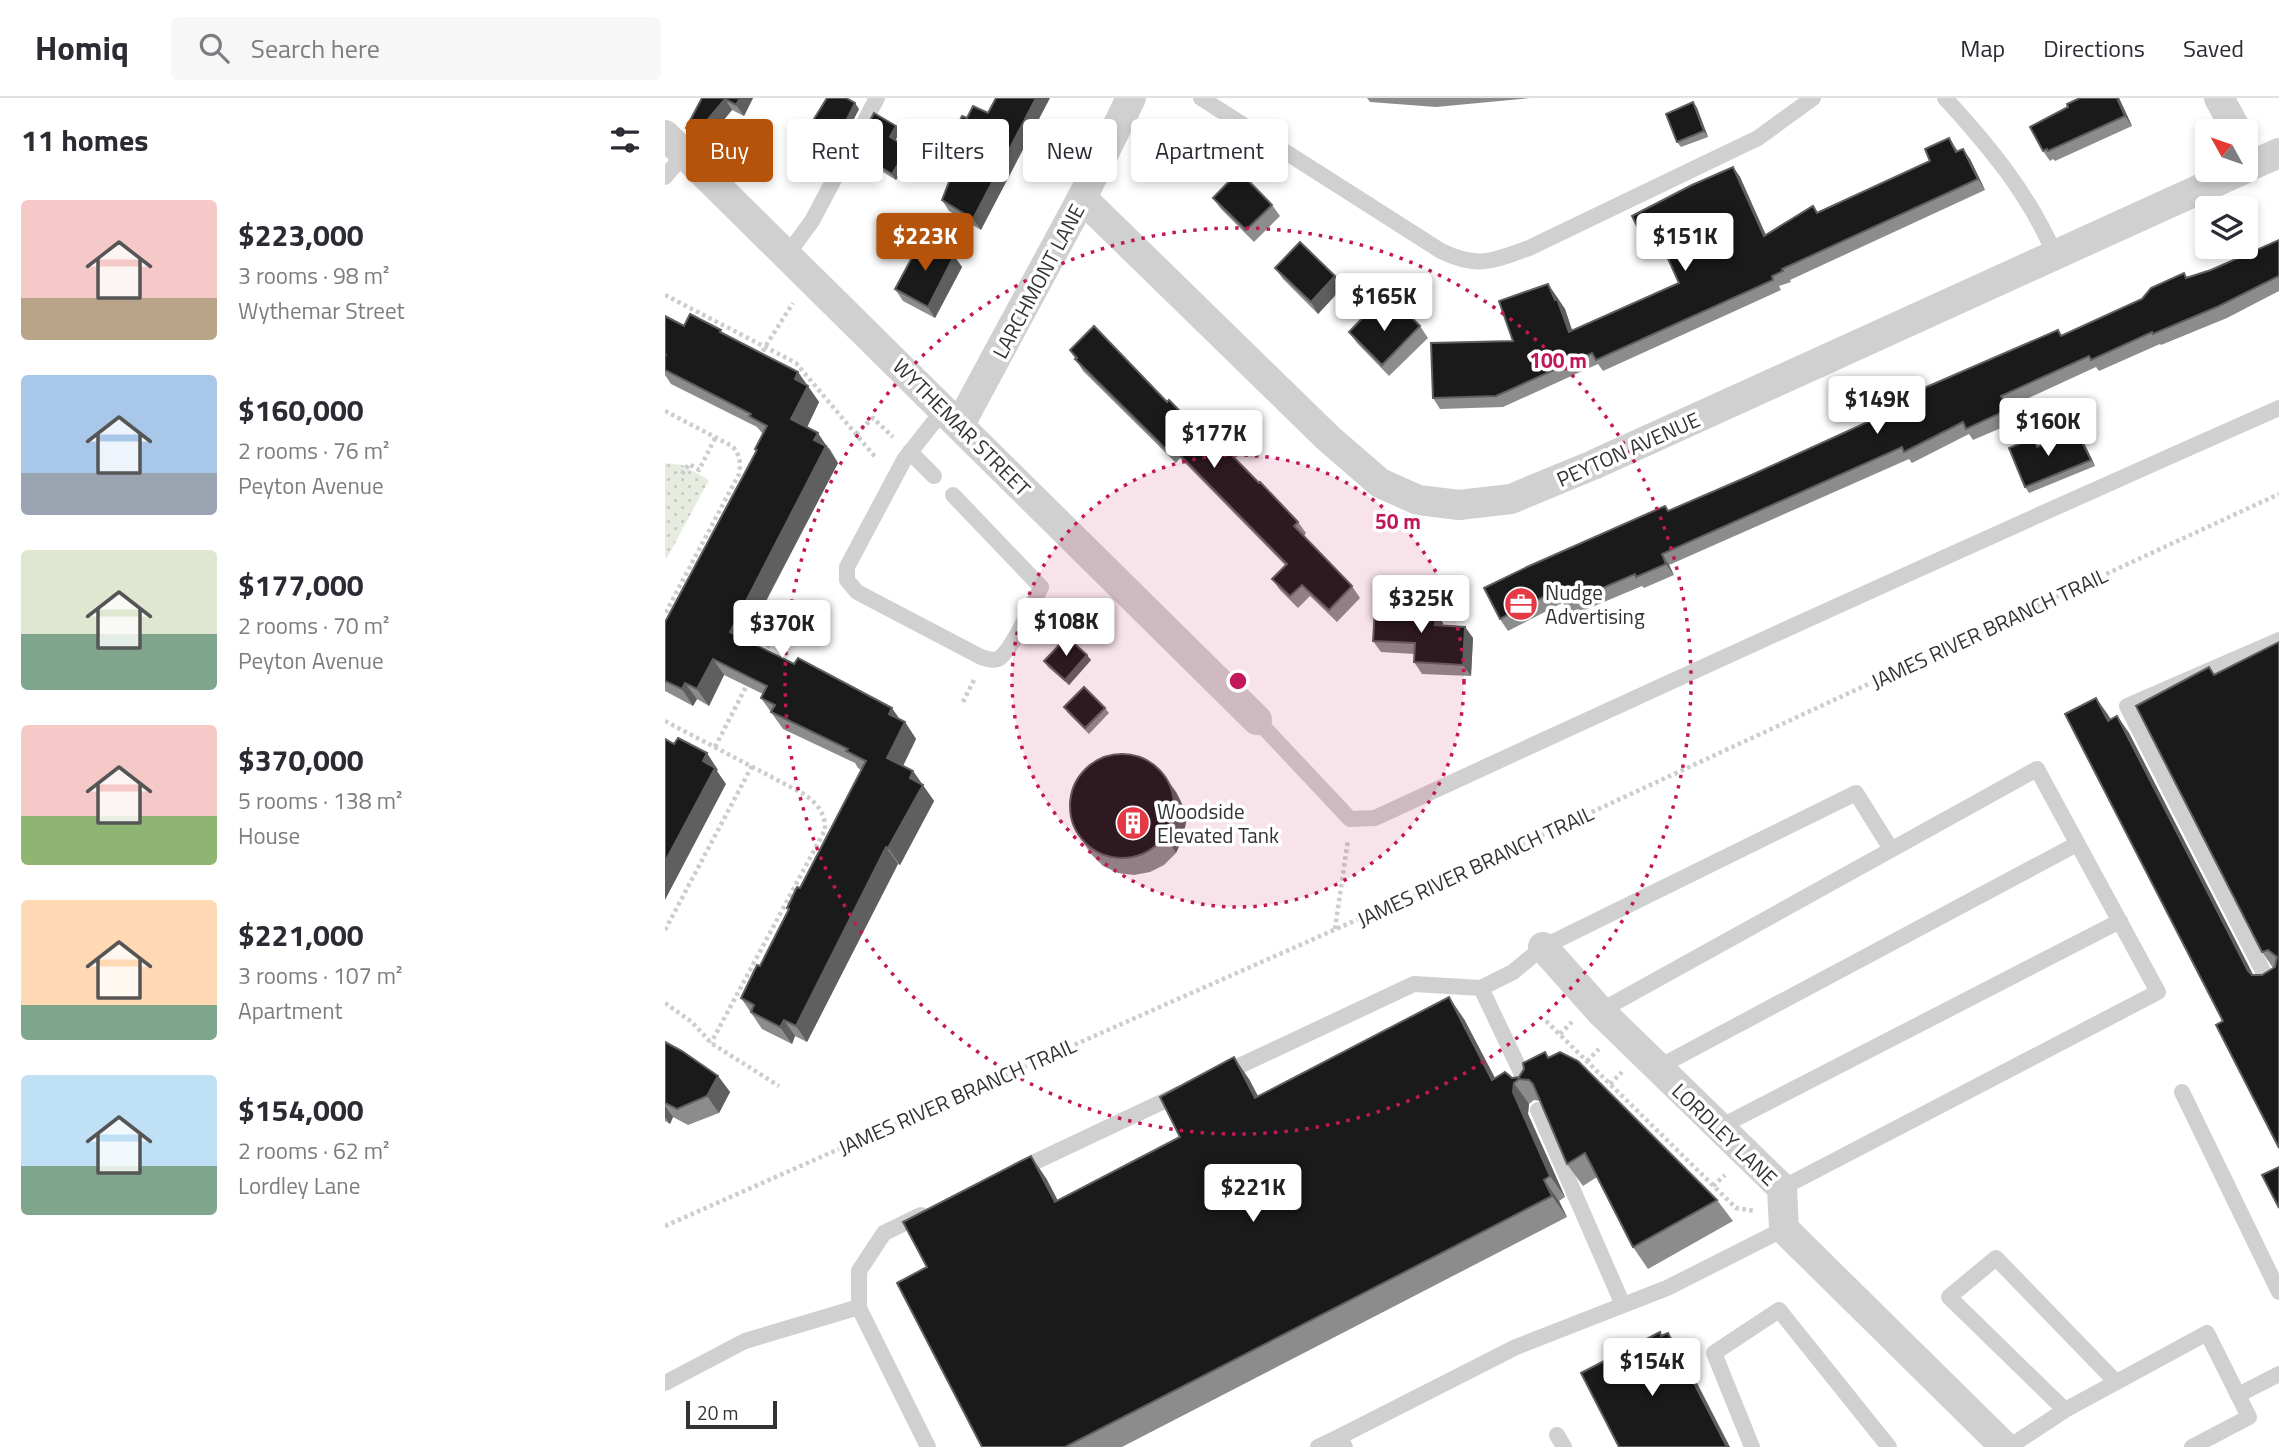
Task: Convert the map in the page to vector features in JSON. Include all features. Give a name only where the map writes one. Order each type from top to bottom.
[{"type":"street","name":"LARCHMONT LANE","points":[[952,417],[1082,198],[1131,98]]},
{"type":"street","points":[[2219,98],[2230,119]]},
{"type":"street","name":"WYTHEMAR STREET","points":[[674,144],[1257,720]]},
{"type":"street","name":"PEYTON AVENUE","points":[[1082,198],[1328,438],[1380,483],[1418,500],[1459,505],[1511,499],[1593,465],[2055,255],[2209,182]]},
{"type":"street","name":"LORDLEY LANE","points":[[1543,947],[1600,1011],[1782,1188],[1773,1220]]},
{"type":"street","points":[[1773,1220],[2007,1447]]},
{"type":"lane","points":[[787,255],[812,221],[877,98]]},
{"type":"lane","points":[[1201,98],[1441,251],[1474,263],[1497,260],[1529,248],[1758,138],[1813,98]]},
{"type":"lane","points":[[1945,98],[1985,143],[2024,194],[2055,255]]},
{"type":"lane","points":[[665,177],[674,144]]},
{"type":"lane","points":[[1257,720],[1350,819],[1375,818],[1993,535],[2279,408]]},
{"type":"lane","points":[[952,417],[910,452],[847,567],[847,580],[857,592],[868,598],[981,657],[997,659],[1008,649],[1041,587],[953,495]]},
{"type":"lane","points":[[910,452],[934,477]]},
{"type":"lane","points":[[2279,640],[2127,706],[2269,983],[2279,978]]},
{"type":"lane","points":[[1600,1011],[2037,769],[2158,992],[1782,1188]]},
{"type":"lane","points":[[997,1180],[1414,984],[1481,988],[1513,972],[1543,947],[1857,793],[1891,849]]},
{"type":"lane","points":[[1657,1068],[2077,844]]},
{"type":"lane","points":[[1718,1128],[2120,921]]},
{"type":"lane","points":[[1481,988],[1529,1089]]},
{"type":"lane","points":[[2182,1092],[2279,1292]]},
{"type":"lane","points":[[1538,1110],[1623,1305]]},
{"type":"lane","points":[[928,1447],[859,1307],[859,1271],[884,1233],[934,1209]]},
{"type":"lane","points":[[1318,1447],[1342,1442],[1516,1347],[1667,1288],[1773,1220]]},
{"type":"lane","points":[[2065,1410],[1949,1297],[1996,1258],[2116,1382]]},
{"type":"lane","points":[[665,1383],[745,1341],[859,1307]]},
{"type":"lane","points":[[1752,1447],[1714,1353],[1779,1310],[1889,1447]]},
{"type":"lane","points":[[2007,1447],[2065,1410],[2207,1334],[2249,1416],[2192,1447]]},
{"type":"lane","points":[[2238,1395],[2279,1374]]},
{"type":"path","points":[[665,295],[796,363],[876,458]]},
{"type":"path","points":[[759,362],[765,347],[796,298]]},
{"type":"path","points":[[665,411],[736,450],[740,462],[739,474],[665,614]]},
{"type":"path","points":[[856,435],[873,418],[894,438]]},
{"type":"path","points":[[682,474],[688,464],[699,470],[716,438]]},
{"type":"path","name":"JAMES RIVER BRANCH TRAIL","points":[[665,1226],[1335,930],[2279,494]]},
{"type":"path","points":[[764,655],[787,609],[794,612]]},
{"type":"path","points":[[715,747],[751,678]]},
{"type":"path","points":[[666,723],[809,797],[826,821],[825,830],[711,1043]]},
{"type":"path","points":[[665,930],[752,766]]},
{"type":"path","points":[[1335,930],[1350,819]]},
{"type":"path","points":[[665,1003],[692,1022],[711,1043],[779,1086]]},
{"type":"path","points":[[1546,1021],[1736,1208],[1773,1220]]},
{"type":"shaded area","points":[[665,463],[682,465],[709,480],[667,558],[665,557]]},
{"type":"building","points":[[702,98],[740,98],[736,105],[725,99],[708,119],[691,119]]},
{"type":"building","points":[[827,98],[846,98],[855,103],[847,119],[814,119]]},
{"type":"building","points":[[996,98],[1036,98],[1009,150],[1009,119],[961,119],[962,116],[967,118],[973,106],[988,113]]},
{"type":"building","points":[[2080,98],[2117,98],[2125,116],[2043,151],[2030,127]]},
{"type":"building","points":[[1693,102],[1704,131],[1677,142],[1666,114]]},
{"type":"building","points":[[874,113],[896,126],[890,137],[897,141],[897,166],[892,174],[883,169],[883,119],[871,119]]},
{"type":"building","points":[[1949,138],[1956,152],[1963,149],[1978,179],[1782,269],[1783,271],[1772,276],[1773,280],[1596,360],[1592,353],[1496,396],[1433,398],[1431,343],[1513,341],[1499,301],[1548,284],[1555,300],[1557,299],[1569,332],[1679,283],[1657,234],[1644,240],[1632,216],[1692,185],[1733,167],[1764,236],[1813,206],[1817,213],[1930,161],[1925,149]]},
{"type":"building","points":[[949,182],[992,182],[973,219],[942,200]]},
{"type":"building","points":[[1228,182],[1250,182],[1272,205],[1246,230],[1213,198]]},
{"type":"building","points":[[922,239],[954,256],[928,307],[895,289]]},
{"type":"building","points":[[2279,240],[2279,276],[2219,306],[2091,360],[2089,356],[2001,396],[2007,410],[1966,429],[1963,422],[1904,452],[1902,447],[1662,554],[1666,564],[1636,577],[1635,574],[1565,604],[1557,590],[1500,619],[1484,588],[1665,506],[1668,511],[1747,477],[1881,416],[1878,410],[1915,392],[2058,330],[2061,336],[2142,299],[2151,288],[2184,273],[2186,278],[2236,259],[2258,259],[2258,249]]},
{"type":"building","points":[[1300,242],[1335,276],[1311,302],[1275,268]]},
{"type":"building","points":[[1374,306],[1388,319],[1401,307],[1420,326],[1382,365],[1349,332]]},
{"type":"building","points":[[690,314],[798,372],[795,379],[808,386],[791,419],[818,433],[814,440],[826,446],[730,632],[794,664],[798,658],[892,708],[889,714],[905,722],[887,758],[913,771],[910,778],[923,785],[888,848],[886,847],[796,1026],[784,1020],[780,1027],[751,1012],[754,1005],[741,998],[789,909],[787,908],[797,887],[800,888],[866,761],[846,751],[848,749],[771,712],[775,705],[761,698],[767,686],[713,659],[697,689],[685,683],[682,689],[665,681],[665,622],[757,450],[755,449],[767,426],[749,416],[751,414],[665,370],[665,316],[684,326]]},
{"type":"building","points":[[1094,326],[1167,402],[1169,400],[1207,439],[1212,435],[1260,482],[1298,522],[1294,526],[1352,586],[1329,610],[1302,585],[1290,596],[1272,579],[1287,564],[1172,447],[1168,451],[1075,359],[1077,358],[1070,350]]},
{"type":"building","points":[[2072,433],[2075,441],[2080,438],[2091,460],[2025,487],[2009,448],[2034,438],[2037,447]]},
{"type":"building","points":[[1375,609],[1436,612],[1435,625],[1465,627],[1463,665],[1414,662],[1415,643],[1373,641]]},
{"type":"building","points":[[1067,637],[1087,655],[1065,680],[1044,661]]},
{"type":"building","points":[[2279,642],[2279,1148],[2216,1025],[2223,1021],[2065,714],[2096,698],[2108,721],[2117,716],[2248,971],[2252,975],[2262,975],[2275,967],[2277,957],[2268,950],[2262,952],[2136,706],[2209,667],[2214,675]]},
{"type":"building","points":[[1084,687],[1105,708],[1085,728],[1064,707]]},
{"type":"building","points":[[678,738],[707,753],[703,761],[715,768],[665,862],[665,739],[674,744]]},
{"type":"building","name":"Woodside Elevated Tank","points":[[1122,754],[1142,758],[1159,769],[1170,786],[1174,806],[1170,826],[1159,843],[1142,854],[1122,858],[1102,854],[1085,843],[1074,826],[1070,806],[1074,786],[1085,769],[1102,758]]},
{"type":"building","points":[[1449,997],[1492,1080],[1505,1072],[1512,1078],[1519,1077],[1524,1069],[1523,1063],[1545,1052],[1548,1058],[1560,1052],[1578,1061],[1717,1200],[1633,1247],[1585,1153],[1567,1164],[1533,1084],[1529,1080],[1519,1079],[1514,1083],[1513,1092],[1550,1176],[1544,1180],[1552,1196],[1065,1447],[982,1447],[897,1283],[927,1267],[903,1222],[1031,1156],[1055,1202],[1180,1137],[1160,1097],[1234,1057],[1255,1098]]},
{"type":"building","points":[[665,1042],[718,1076],[707,1096],[677,1109],[665,1103]]},
{"type":"building","points":[[2279,1167],[2279,1208],[2262,1175]]},
{"type":"building","points":[[1660,1332],[1661,1336],[1668,1333],[1727,1447],[1619,1447],[1581,1373]]},
{"type":"place","name":"Nudge Advertising","points":[[1521,604]]},
{"type":"place","name":"Woodside Elevated Tank","points":[[1133,823]]}]
